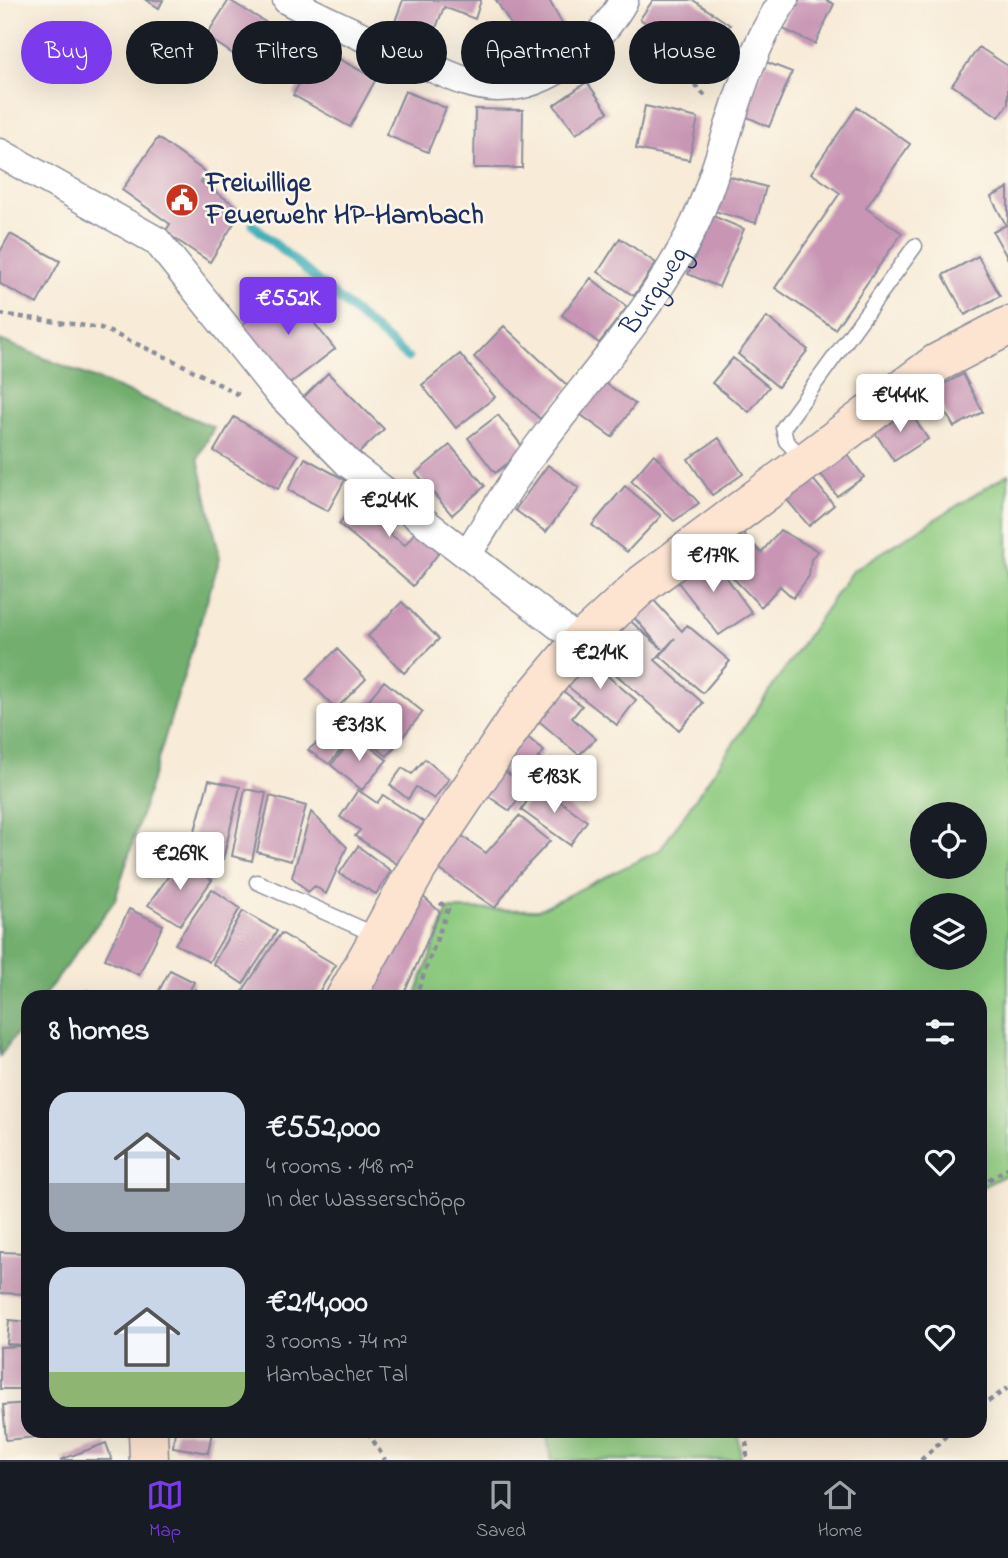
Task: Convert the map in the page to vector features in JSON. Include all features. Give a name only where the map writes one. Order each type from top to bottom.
[{"type":"street","points":[[287,0],[334,25],[465,81],[498,87],[537,81],[591,46],[622,2]]},
{"type":"street","name":"Burgweg","points":[[468,553],[526,464],[594,377],[680,253],[701,213],[729,122],[766,26],[784,0]]},
{"type":"street","points":[[0,153],[157,241],[277,391],[348,463],[580,642]]},
{"type":"street","points":[[349,990],[418,867],[526,706],[580,642],[643,584],[937,363],[1008,326]]},
{"type":"street","points":[[148,1438],[149,1460]]},
{"type":"lane","points":[[806,461],[786,441],[783,428],[915,246]]},
{"type":"lane","points":[[257,882],[379,937]]},
{"type":"path","points":[[622,2],[729,122]]},
{"type":"path","points":[[0,314],[102,328],[178,363],[250,401],[264,403],[277,391]]},
{"type":"path","points":[[418,867],[414,882],[448,909],[418,990]]},
{"type":"path","points":[[987,1181],[1008,1168]]},
{"type":"path","points":[[987,1402],[1008,1388]]},
{"type":"path","points":[[372,1438],[385,1460]]},
{"type":"path","points":[[746,1438],[747,1460]]},
{"type":"path","points":[[921,1460],[944,1438]]},
{"type":"green space","points":[[0,340],[214,427],[198,458],[220,558],[115,900],[48,990],[21,990],[21,1028],[0,1056]]},
{"type":"green space","points":[[1008,474],[1008,1174],[987,1184],[987,990],[418,990],[448,909],[538,910],[660,850],[852,571]]},
{"type":"green space","points":[[547,1438],[739,1438],[741,1460],[551,1460]]},
{"type":"building","points":[[146,0],[163,0],[159,8]]},
{"type":"building","points":[[229,0],[264,21],[232,21],[232,53],[218,44],[218,21],[216,21]]},
{"type":"building","points":[[403,0],[481,0],[475,19],[444,7],[439,21],[395,21]]},
{"type":"building","points":[[496,0],[549,0],[561,21],[509,21]]},
{"type":"building","points":[[653,0],[693,0],[724,21],[643,21],[640,19]]},
{"type":"building","points":[[794,0],[826,0],[834,4],[815,44],[781,28]]},
{"type":"building","points":[[979,47],[1008,66],[1008,104],[999,117],[952,85]]},
{"type":"building","points":[[342,61],[356,68],[356,84],[373,84],[350,127],[293,95],[299,84],[342,84]]},
{"type":"building","points":[[766,62],[792,72],[769,127],[743,115]]},
{"type":"building","points":[[584,84],[588,84],[608,112],[576,134],[554,105]]},
{"type":"building","points":[[405,91],[446,108],[428,152],[386,135]]},
{"type":"building","points":[[645,106],[698,118],[689,160],[636,149]]},
{"type":"building","points":[[857,107],[910,144],[866,208],[902,233],[835,329],[775,288],[840,193],[811,173]]},
{"type":"building","points":[[475,109],[523,110],[522,168],[474,168]]},
{"type":"building","name":"Freiwillige Feuerwehr HP-Hambach","points":[[158,138],[208,174],[201,182],[242,210],[210,262],[165,232],[170,224],[122,190]]},
{"type":"building","points":[[721,174],[766,187],[756,223],[711,210]]},
{"type":"building","points":[[1008,188],[1008,259],[993,232],[1006,225],[991,197]]},
{"type":"building","points":[[713,216],[744,229],[719,287],[688,274]]},
{"type":"building","points":[[10,234],[60,261],[37,304],[0,284],[0,252]]},
{"type":"building","points":[[620,238],[656,263],[634,296],[598,272]]},
{"type":"building","points":[[978,256],[1000,296],[965,315],[943,275]]},
{"type":"building","points":[[591,278],[627,307],[599,343],[562,315]]},
{"type":"building","points":[[287,289],[335,349],[288,385],[241,326]]},
{"type":"building","points":[[767,317],[808,350],[778,387],[738,354]]},
{"type":"building","points":[[504,326],[569,387],[540,419],[474,357]]},
{"type":"building","points":[[460,354],[495,397],[456,428],[422,385]]},
{"type":"building","points":[[733,358],[769,387],[749,412],[712,383]]},
{"type":"building","points":[[328,373],[384,429],[356,456],[301,400]]},
{"type":"building","points":[[963,374],[983,412],[954,427],[933,390]]},
{"type":"building","points":[[604,382],[635,404],[612,437],[581,415]]},
{"type":"building","points":[[906,406],[928,439],[894,461],[872,428]]},
{"type":"building","points":[[498,415],[525,450],[495,473],[468,438]]},
{"type":"building","points":[[234,417],[298,455],[278,489],[214,451]]},
{"type":"building","points":[[719,438],[743,474],[712,495],[688,459]]},
{"type":"building","points":[[450,445],[485,486],[452,515],[416,473]]},
{"type":"building","points":[[845,451],[864,477],[837,496],[818,470]]},
{"type":"building","points":[[654,454],[699,503],[674,521],[631,481]]},
{"type":"building","points":[[305,458],[345,480],[328,511],[288,490]]},
{"type":"building","points":[[548,465],[579,488],[546,532],[515,510]]},
{"type":"building","points":[[808,473],[834,505],[809,526],[782,494]]},
{"type":"building","points":[[625,486],[661,516],[627,552],[592,525]]},
{"type":"building","points":[[366,492],[400,518],[388,533],[405,545],[416,531],[441,550],[413,586],[339,524]]},
{"type":"building","points":[[736,525],[761,553],[780,530],[818,551],[811,559],[809,576],[793,598],[780,586],[761,607],[709,553]]},
{"type":"building","points":[[709,553],[752,613],[719,635],[674,577]]},
{"type":"building","points":[[648,594],[682,631],[687,625],[730,661],[703,693],[660,656],[675,638],[655,660],[703,703],[679,730],[593,654],[626,617],[662,649],[629,612]]},
{"type":"building","points":[[402,602],[439,639],[404,673],[368,636]]},
{"type":"building","points":[[337,649],[366,679],[336,709],[307,679]]},
{"type":"building","points":[[585,657],[636,700],[617,725],[562,682]]},
{"type":"building","points":[[384,681],[423,712],[387,756],[348,725]]},
{"type":"building","points":[[558,687],[582,706],[572,718],[596,739],[579,755],[533,716]]},
{"type":"building","points":[[341,724],[354,734],[329,764],[308,750]]},
{"type":"building","points":[[524,734],[544,751],[525,774],[505,757]]},
{"type":"building","points":[[356,735],[387,760],[362,790],[331,765]]},
{"type":"building","points":[[425,759],[449,779],[434,799],[416,787],[408,799],[390,785],[402,768],[412,774]]},
{"type":"building","points":[[499,767],[527,787],[510,811],[482,792]]},
{"type":"building","points":[[209,780],[240,787],[223,859],[191,845]]},
{"type":"building","points":[[538,785],[587,821],[570,845],[521,810]]},
{"type":"building","points":[[245,789],[266,793],[252,861],[232,856]]},
{"type":"building","points":[[358,790],[377,803],[383,795],[424,822],[397,864],[355,836],[360,830],[340,817]]},
{"type":"building","points":[[270,796],[306,806],[291,861],[257,852]]},
{"type":"building","points":[[311,812],[347,847],[326,894],[315,886],[308,892],[292,877]]},
{"type":"building","points":[[519,816],[550,841],[518,875],[495,908],[433,865],[456,832],[486,853]]},
{"type":"building","points":[[358,846],[391,871],[376,894],[339,874]]},
{"type":"building","points":[[180,860],[212,880],[180,925],[148,905]]},
{"type":"building","points":[[212,889],[240,908],[209,962],[175,944]]},
{"type":"building","points":[[418,892],[440,912],[406,990],[364,990]]},
{"type":"building","points":[[129,909],[163,925],[139,975],[105,959]]},
{"type":"building","points":[[243,911],[277,931],[243,984],[213,964]]},
{"type":"building","points":[[281,933],[336,965],[320,990],[243,990]]},
{"type":"building","points":[[170,970],[194,982],[190,990],[159,990]]},
{"type":"building","points":[[0,1252],[21,1253],[21,1294],[0,1293]]},
{"type":"building","points":[[9,1320],[21,1321],[21,1345],[7,1344]]},
{"type":"building","points":[[21,1346],[21,1389],[0,1389],[0,1347]]},
{"type":"building","points":[[21,1404],[21,1438],[26,1438],[6,1440],[3,1405]]},
{"type":"building","points":[[174,1438],[211,1438],[208,1453],[173,1447]]},
{"type":"building","points":[[106,1443],[112,1460],[60,1460]]},
{"type":"waterway","points":[[253,225],[408,358]]},
{"type":"place","name":"Freiwillige Feuerwehr HP-Hambach","points":[[182,200]]}]
